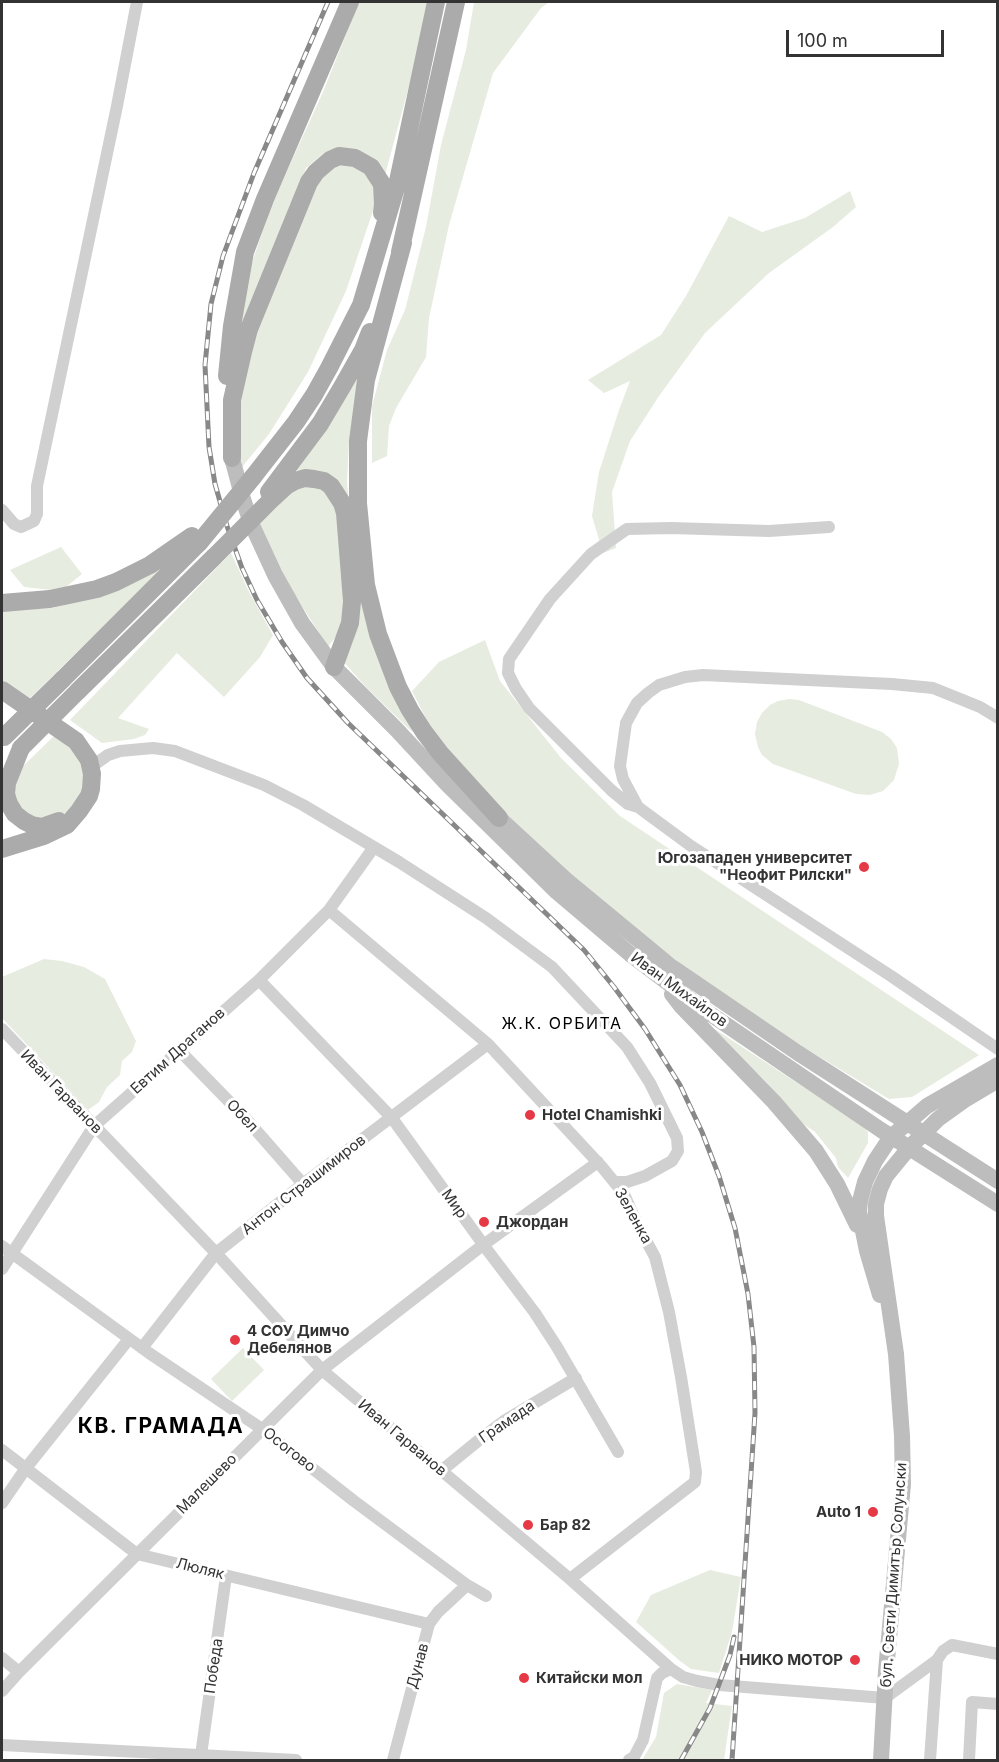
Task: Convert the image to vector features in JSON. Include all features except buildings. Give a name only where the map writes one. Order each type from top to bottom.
[{"type":"main road","points":[[232,458],[228,425],[227,381],[232,326],[245,252],[350,2]]},
{"type":"main road","points":[[2,738],[63,679],[253,477],[314,395],[361,305],[398,181],[436,2]]},
{"type":"main road","points":[[456,2],[403,243],[366,380],[358,441],[358,503],[366,585],[378,634],[398,687],[410,710],[440,753],[499,818]]},
{"type":"main road","points":[[232,458],[232,400],[249,329],[309,182],[323,165],[339,156],[348,156],[364,162],[371,167],[382,184],[382,212],[361,305]]},
{"type":"main road","points":[[2,767],[214,557],[272,494],[320,424],[363,350],[403,243]]},
{"type":"main road","name":"Иван Михайлов","points":[[232,458],[251,524],[275,575],[302,623],[334,667],[556,892],[661,978],[710,1014],[891,1137],[998,1204]]},
{"type":"main road","points":[[272,494],[295,481],[305,478],[314,479],[324,481],[331,486],[342,502],[345,513],[352,601],[350,623],[334,667]]},
{"type":"main road","points":[[2,603],[50,599],[117,582],[195,539]]},
{"type":"main road","points":[[2,690],[70,736],[86,753],[91,767],[91,789],[79,811],[67,825],[2,849]]},
{"type":"main road","name":"Иван Михайлов","points":[[397,730],[499,818],[566,880],[669,964],[798,1053],[998,1181]]},
{"type":"main road","points":[[21,748],[10,774],[6,794],[15,814],[24,821],[42,827],[79,811]]},
{"type":"main road","points":[[661,978],[682,1007],[774,1102],[816,1151],[851,1211],[867,1251]]},
{"type":"main road","name":"бул. Свети Димитър Солунски","points":[[896,1354],[867,1251],[860,1211],[865,1182],[875,1161],[891,1137],[906,1123],[927,1106],[998,1065]]},
{"type":"main road","name":"бул. Свети Димитър Солунски","points":[[881,1761],[903,1484],[896,1354],[876,1204],[886,1176],[909,1148],[938,1119],[998,1080]]},
{"type":"street","points":[[2,510],[14,524],[21,527],[34,521],[37,514],[37,486],[137,2]]},
{"type":"street","points":[[829,527],[768,531],[627,529],[591,554],[550,599],[509,659],[508,673],[530,708],[611,790],[628,804],[638,807],[691,846],[891,976],[998,1049]]},
{"type":"street","points":[[638,807],[623,779],[620,766],[626,723],[638,703],[648,693],[659,685],[685,677],[702,675],[933,688],[980,707],[998,718]]},
{"type":"street","points":[[91,767],[108,754],[153,748],[175,751],[264,785],[303,805],[407,866],[486,918],[552,967],[627,1047],[650,1083],[677,1138],[678,1151],[672,1161],[652,1173],[627,1182],[614,1182]]},
{"type":"street","name":"Евтим Драганов","points":[[2,1269],[6,1250],[94,1126],[259,980],[329,910],[374,847]]},
{"type":"street","name":"Зеленка","points":[[329,910],[488,1044],[598,1162],[624,1194],[637,1224],[656,1257],[681,1377],[696,1472],[695,1482],[570,1579]]},
{"type":"street","name":"Мир","points":[[259,980],[392,1118],[535,1312],[618,1452]]},
{"type":"street","name":"Иван Гарванов","points":[[2,1029],[216,1253],[322,1370],[570,1579],[671,1669],[683,1677],[719,1685],[885,1698]]},
{"type":"street","name":"Антон Страшимиров","points":[[142,1348],[216,1253],[488,1044]]},
{"type":"street","name":"Обел","points":[[179,1050],[248,1120],[303,1184]]},
{"type":"street","name":"Малешево","points":[[2,1691],[322,1370],[484,1245],[598,1162]]},
{"type":"street","name":"Осогово","points":[[6,1250],[129,1340],[262,1429],[354,1501],[467,1585],[486,1596]]},
{"type":"street","points":[[2,1503],[26,1468],[129,1340]]},
{"type":"street","name":"Грамада","points":[[441,1471],[504,1421],[576,1378]]},
{"type":"street","name":"Люляк","points":[[2,1450],[137,1554],[429,1624]]},
{"type":"street","name":"Победа","points":[[201,1755],[226,1576]]},
{"type":"street","name":"Дунав","points":[[393,1761],[429,1624],[438,1612],[467,1585]]},
{"type":"street","points":[[885,1698],[937,1660],[942,1651],[952,1645],[998,1654]]},
{"type":"street","points":[[2,1658],[20,1672]]},
{"type":"street","points":[[930,1761],[937,1660]]},
{"type":"street","points":[[629,1761],[643,1740],[657,1678],[671,1669]]},
{"type":"street","points":[[969,1761],[972,1702],[998,1704]]},
{"type":"street","points":[[2,1745],[296,1761]]},
{"type":"shaded area","points":[[359,2],[428,2],[419,49],[385,175],[348,148],[325,152],[306,168],[237,349],[246,280],[272,204],[323,92]]},
{"type":"shaded area","points":[[474,2],[549,2],[541,8],[493,73],[449,225],[429,318],[426,357],[396,408],[389,426],[387,456],[372,463],[372,406],[387,350],[405,310],[426,227],[441,145],[466,50]]},
{"type":"shaded area","points":[[339,160],[355,162],[375,182],[376,202],[346,291],[308,372],[269,434],[242,467],[238,430],[242,382],[256,323],[324,170]]},
{"type":"shaded area","points":[[850,191],[856,207],[833,227],[769,273],[705,333],[659,396],[630,441],[612,492],[616,548],[603,553],[592,516],[599,472],[630,381],[604,393],[588,380],[661,335],[686,296],[729,216],[762,232],[805,218]]},
{"type":"shaded area","points":[[373,341],[349,442],[347,482],[351,528],[415,733],[366,687],[341,659],[346,499],[297,472],[296,468]]},
{"type":"shaded area","points":[[320,484],[334,496],[348,602],[340,631],[328,647],[288,584],[258,524],[291,488]]},
{"type":"shaded area","points":[[61,547],[82,574],[61,591],[24,587],[10,570]]},
{"type":"shaded area","points":[[231,553],[273,635],[260,657],[224,697],[177,653],[118,718],[149,729],[145,735],[134,739],[102,743],[70,720]]},
{"type":"shaded area","points":[[165,566],[30,698],[2,680],[2,611],[53,608],[104,592]]},
{"type":"shaded area","points":[[485,640],[500,681],[561,758],[620,816],[979,1055],[912,1097],[889,1099],[800,1045],[686,968],[589,892],[458,772],[412,691],[439,662]]},
{"type":"shaded area","points":[[789,699],[799,700],[882,732],[897,748],[899,764],[894,780],[883,791],[870,795],[856,794],[773,764],[762,755],[758,747],[755,734],[757,722],[770,705]]},
{"type":"shaded area","points":[[55,735],[71,746],[80,760],[84,773],[83,792],[75,806],[64,814],[46,820],[25,813],[16,804],[14,782],[16,773]]},
{"type":"shaded area","points":[[44,959],[84,967],[105,979],[136,1041],[132,1052],[122,1061],[120,1075],[107,1087],[99,1102],[88,1110],[2,1018],[2,977]]},
{"type":"shaded area","points":[[707,1024],[863,1126],[868,1132],[868,1143],[848,1178],[838,1167],[836,1158],[815,1132],[802,1123],[767,1083]]},
{"type":"shaded area","points":[[243,1348],[264,1370],[232,1401],[211,1379]]},
{"type":"shaded area","points":[[710,1570],[741,1577],[732,1632],[719,1673],[691,1669],[636,1622],[651,1595]]},
{"type":"shaded area","points":[[677,1684],[712,1690],[706,1703],[732,1706],[724,1760],[642,1760],[656,1737],[664,1693]]},
{"type":"railway","points":[[328,2],[254,173],[223,256],[211,304],[205,365],[209,447],[215,484],[242,568],[257,600],[307,678],[348,723],[584,950],[645,1029],[680,1085],[702,1132],[735,1228],[748,1294],[754,1347],[755,1413],[732,1760]]},
{"type":"railway","points":[[681,1760],[710,1708],[730,1655],[734,1637]]},
{"type":"place","name":"Югозападен университет \"Неофит Рилски\"","points":[[864,867]]},
{"type":"place","name":"Hotel Chamishki","points":[[530,1115]]},
{"type":"place","name":"Джордан","points":[[484,1222]]},
{"type":"place","name":"4 СОУ Димчо Дебелянов","points":[[235,1340]]},
{"type":"place","name":"Auto 1","points":[[873,1512]]},
{"type":"place","name":"Бар 82","points":[[528,1525]]},
{"type":"place","name":"НИКО МОТОР","points":[[855,1660]]},
{"type":"place","name":"Китайски мол","points":[[524,1678]]},
{"type":"district","name":"Ж.К. ОРБИТА","points":[[562,1024]]},
{"type":"district","name":"КВ. ГРАМАДА","points":[[161,1427]]}]
